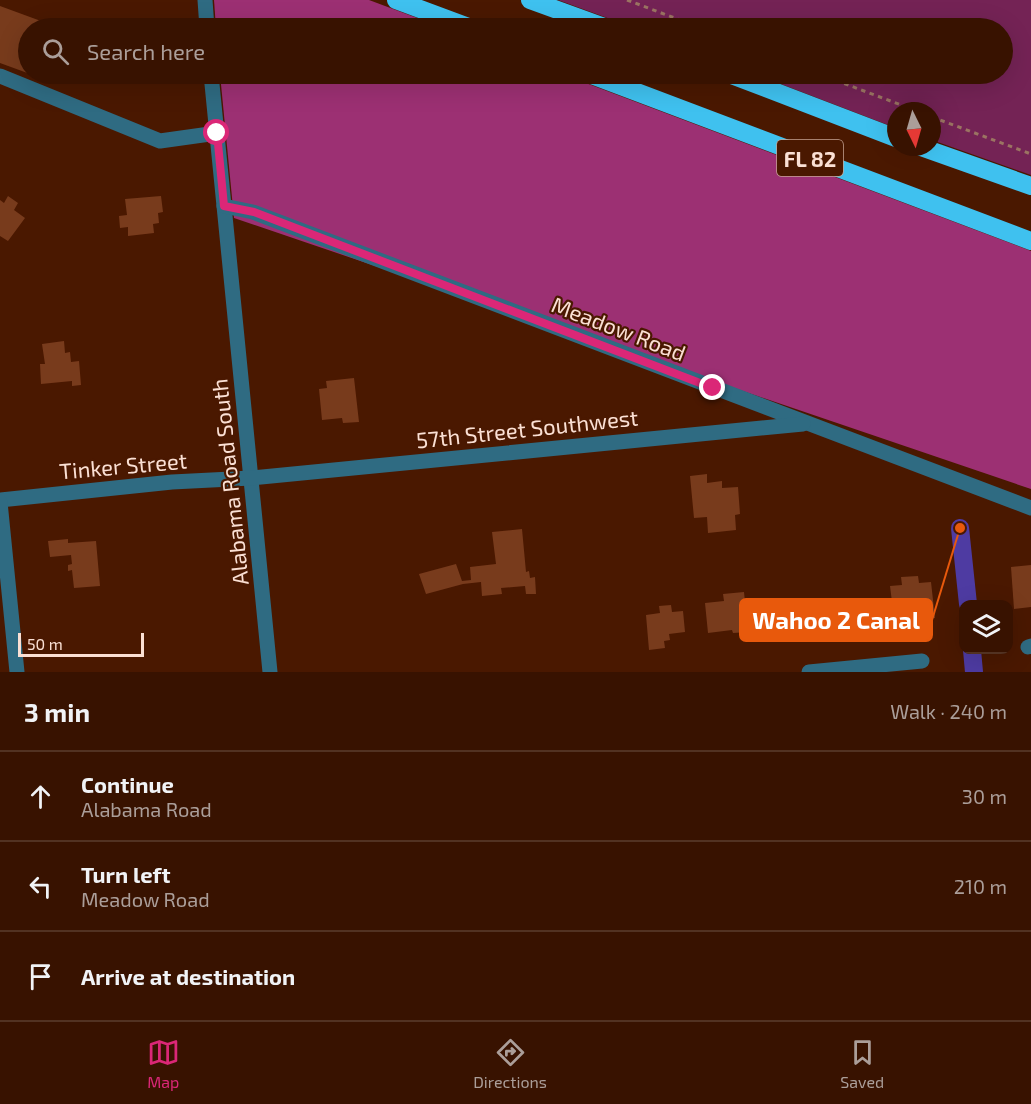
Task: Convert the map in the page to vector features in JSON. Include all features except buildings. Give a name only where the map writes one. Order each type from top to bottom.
[{"type":"highway","points":[[396,0],[444,18]]},
{"type":"highway","points":[[530,0],[580,18]]},
{"type":"highway","name":"FL 82","points":[[615,84],[1031,241]]},
{"type":"highway","name":"FL 82","points":[[755,84],[887,135]]},
{"type":"highway","points":[[941,154],[1031,186]]},
{"type":"street","points":[[205,0],[206,18]]},
{"type":"street","points":[[0,76],[18,83]]},
{"type":"street","points":[[20,84],[160,141],[217,133]]},
{"type":"street","name":"Alabama Road South","points":[[212,84],[270,672]]},
{"type":"street","name":"Meadow Road","points":[[224,206],[264,216],[1031,508]]},
{"type":"street","name":"57th Street Southwest","points":[[250,478],[808,424]]},
{"type":"street","name":"Tinker Street","points":[[0,501],[172,482],[250,478]]},
{"type":"street","points":[[0,501],[17,672]]},
{"type":"street","points":[[809,672],[922,661]]},
{"type":"path","points":[[627,0],[675,18]]},
{"type":"path","points":[[845,84],[893,102]]},
{"type":"path","points":[[941,120],[1031,154]]},
{"type":"shaded area","points":[[214,0],[369,0],[417,18],[215,18]]},
{"type":"shaded area","points":[[558,0],[1031,0],[1031,175],[941,143],[941,102],[887,102],[887,125],[781,84],[1013,84],[1013,18],[608,18]]},
{"type":"shaded area","points":[[221,84],[588,84],[1031,251],[1031,489],[234,218]]},
{"type":"waterway","points":[[960,528],[968,600]]},
{"type":"waterway","points":[[972,654],[974,672]]},
{"type":"place","name":"Wahoo 2 Canal","points":[[960,528]]},
{"type":"route","points":[[217,133],[224,206],[254,212],[713,388]]}]
